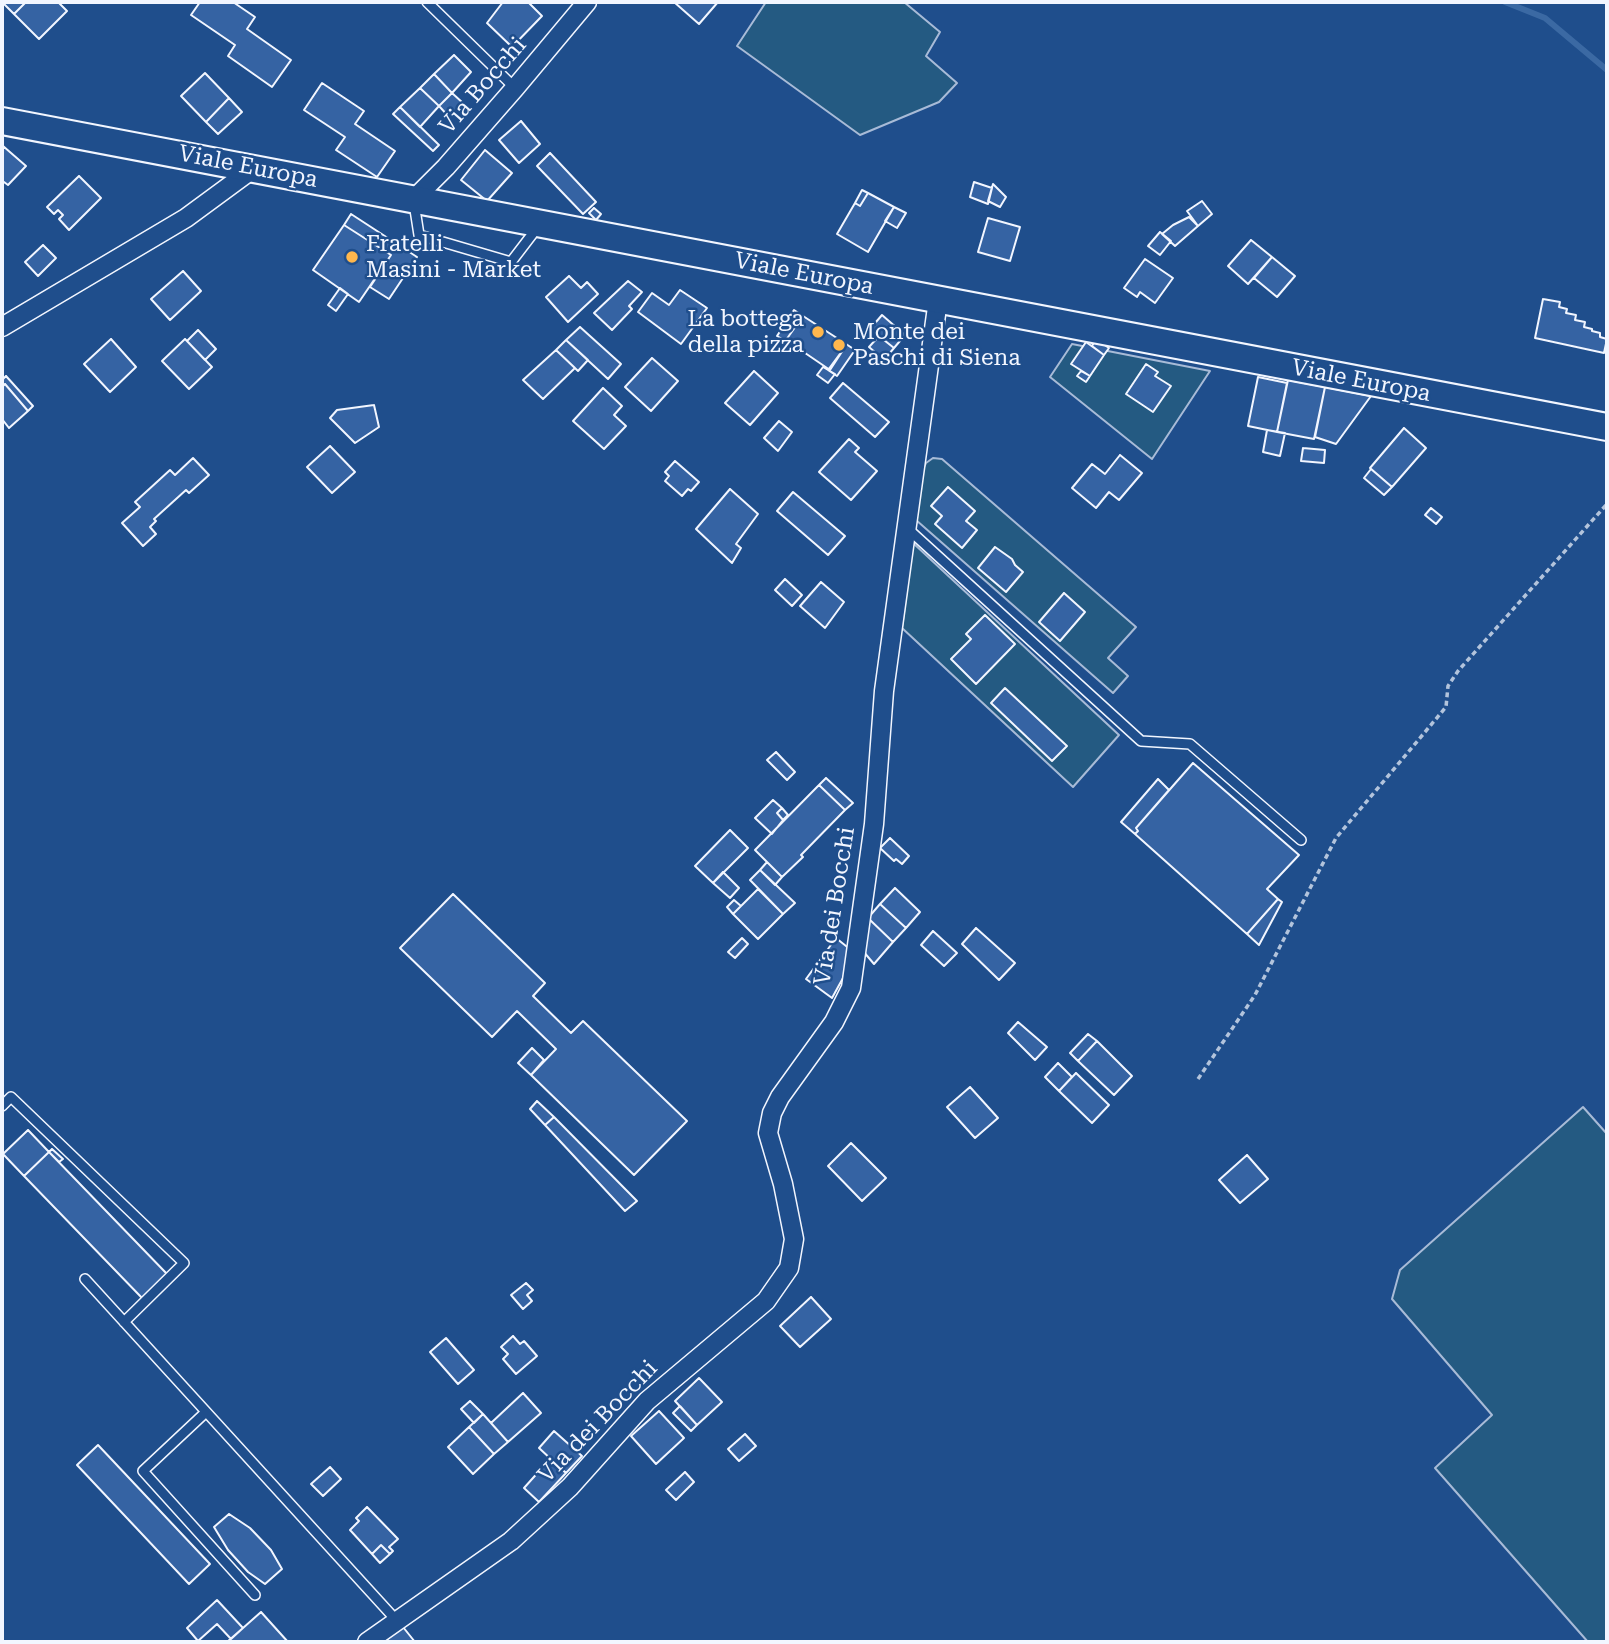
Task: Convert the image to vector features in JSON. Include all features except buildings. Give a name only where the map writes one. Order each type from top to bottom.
[{"type":"main road","name":"Viale Europa","points":[[2,121],[1607,427]]},
{"type":"street","name":"Via Bocchi","points":[[414,200],[515,88],[587,2]]},
{"type":"street","points":[[2,327],[186,218],[254,168]]},
{"type":"street","name":"Via dei Bocchi","points":[[367,1642],[521,1532],[570,1488],[647,1401],[766,1301],[789,1268],[794,1238],[783,1184],[768,1133],[772,1113],[780,1097],[834,1022],[851,988],[874,824],[884,691],[939,300]]},
{"type":"lane","points":[[427,2],[515,88]]},
{"type":"lane","points":[[414,200],[419,235],[511,262],[540,223]]},
{"type":"lane","points":[[907,528],[1141,741],[1190,744],[1301,840]]},
{"type":"lane","points":[[2,1106],[11,1097],[184,1263],[124,1322]]},
{"type":"lane","points":[[85,1279],[397,1621]]},
{"type":"lane","points":[[206,1412],[143,1471],[255,1595]]},
{"type":"path","points":[[1198,1079],[1255,995],[1336,838],[1446,706],[1448,686],[1458,671],[1607,504]]},
{"type":"shaded area","points":[[766,2],[904,2],[940,32],[926,56],[957,83],[939,102],[860,135],[737,46]]},
{"type":"shaded area","points":[[1072,344],[1210,371],[1152,459],[1050,377]]},
{"type":"shaded area","points":[[933,458],[942,459],[1136,627],[1108,658],[1128,676],[1113,693],[916,520],[922,471],[926,463]]},
{"type":"shaded area","points":[[913,543],[1119,735],[1073,787],[902,628]]},
{"type":"shaded area","points":[[1583,1107],[1607,1134],[1607,1642],[1588,1642],[1435,1468],[1492,1415],[1392,1299],[1400,1270]]},
{"type":"waterway","points":[[1505,2],[1545,18],[1607,70]]},
{"type":"place","name":"Fratelli Masini - Market","points":[[352,257]]},
{"type":"place","name":"La bottega della pizza","points":[[818,332]]},
{"type":"place","name":"Monte dei Paschi di Siena","points":[[839,345]]}]
